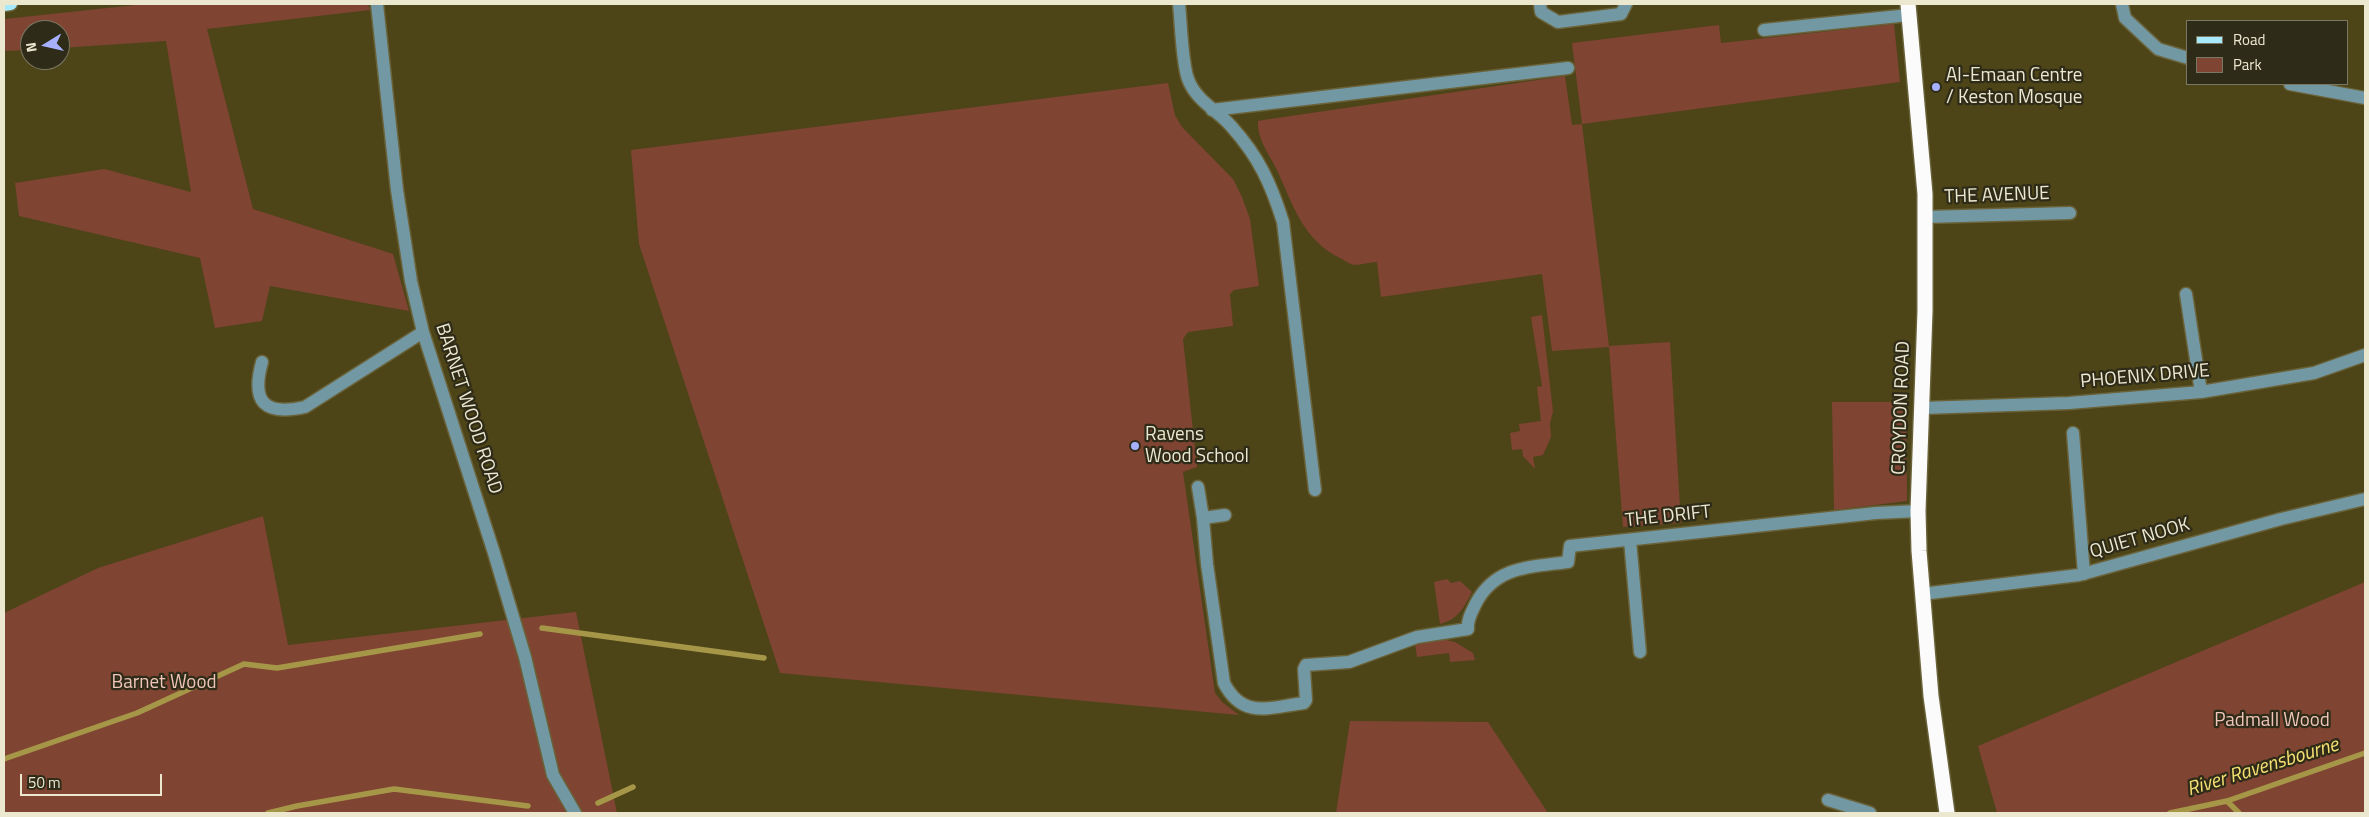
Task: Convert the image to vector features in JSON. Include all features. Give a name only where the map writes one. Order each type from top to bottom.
[{"type":"highway","name":"CROYDON ROAD","points":[[1908,9],[1925,217],[1923,408],[1918,511],[1922,594],[1931,696],[1947,813]]},
{"type":"main road","points":[[4,4],[11,4]]},
{"type":"street","name":"BARNET WOOD ROAD","points":[[376,4],[397,190],[411,281],[423,332],[523,648],[553,775],[575,813]]},
{"type":"street","points":[[1179,4],[1188,79],[1201,101],[1230,124],[1254,153],[1272,186],[1283,222],[1315,490]]},
{"type":"street","points":[[1540,4],[1541,12],[1558,22],[1622,14],[1626,4]]},
{"type":"street","points":[[2122,4],[2125,18],[2158,49],[2186,57]]},
{"type":"street","points":[[1764,30],[1908,9]]},
{"type":"street","points":[[1212,110],[1568,68]]},
{"type":"street","points":[[2295,85],[2365,98]]},
{"type":"street","name":"THE AVENUE","points":[[1925,217],[2070,213]]},
{"type":"street","points":[[2186,294],[2201,392]]},
{"type":"street","points":[[262,362],[257,381],[260,398],[270,409],[284,412],[305,408],[423,332]]},
{"type":"street","name":"PHOENIX DRIVE","points":[[1923,408],[2069,403],[2201,392],[2314,373],[2365,355]]},
{"type":"street","points":[[2073,433],[2084,574]]},
{"type":"street","points":[[1198,487],[1203,518],[1225,515]]},
{"type":"street","name":"QUIET NOOK","points":[[1922,594],[2084,574],[2281,519],[2365,499]]},
{"type":"street","name":"THE DRIFT","points":[[1203,518],[1207,564],[1224,683],[1231,697],[1238,704],[1252,709],[1304,703],[1306,700],[1304,669],[1306,666],[1349,662],[1417,637],[1468,628],[1467,621],[1482,592],[1494,580],[1509,571],[1568,562],[1570,546],[1876,513],[1918,511]]},
{"type":"street","points":[[1630,540],[1640,652]]},
{"type":"street","points":[[1828,800],[1870,813]]},
{"type":"green space","points":[[145,4],[368,4],[370,10],[207,29],[253,209],[393,254],[409,311],[270,286],[262,321],[215,328],[200,258],[19,216],[15,183],[104,169],[191,192],[166,41],[70,47],[70,20],[20,20],[20,50],[4,51],[4,19]]},
{"type":"green space","points":[[1894,24],[1900,82],[1582,124],[1572,43],[1719,25],[1721,43]]},
{"type":"green space","points":[[1565,76],[1572,125],[1582,124],[1609,346],[1670,342],[1681,523],[1623,527],[1609,347],[1552,351],[1542,274],[1381,297],[1377,262],[1357,265],[1350,264],[1327,250],[1308,231],[1294,208],[1264,146],[1258,128],[1258,121]]},
{"type":"green space","points":[[1168,83],[1175,115],[1182,127],[1233,179],[1242,197],[1250,219],[1259,286],[1234,290],[1230,294],[1233,326],[1188,332],[1183,339],[1197,467],[1183,472],[1215,693],[1222,702],[1239,715],[780,673],[639,244],[631,150]]},
{"type":"green space","points":[[1542,315],[1553,412],[1550,423],[1551,437],[1543,455],[1533,457],[1535,469],[1523,456],[1522,449],[1512,450],[1510,433],[1520,431],[1519,424],[1541,421],[1537,387],[1542,386],[1531,317]]},
{"type":"green space","points":[[1832,402],[1906,402],[1907,501],[1834,510]]},
{"type":"green space","name":"Barnet Wood","points":[[263,516],[288,645],[576,612],[617,813],[4,813],[4,613],[98,568]]},
{"type":"green space","points":[[1447,579],[1451,583],[1460,581],[1472,592],[1456,616],[1440,624],[1434,582]]},
{"type":"green space","name":"Padmall Wood","points":[[2365,582],[2365,813],[1997,813],[1978,746]]},
{"type":"green space","points":[[1442,639],[1455,642],[1473,653],[1475,660],[1450,662],[1449,653],[1417,657],[1415,644]]},
{"type":"green space","points":[[1350,721],[1488,722],[1548,813],[1336,813]]},
{"type":"waterway","points":[[542,628],[764,658]]},
{"type":"waterway","points":[[4,759],[137,713],[244,664],[277,668],[480,634]]},
{"type":"waterway","name":"River Ravensbourne","points":[[2170,813],[2227,801],[2365,753]]},
{"type":"waterway","points":[[598,803],[633,787]]},
{"type":"waterway","points":[[268,813],[394,789],[528,806]]},
{"type":"waterway","points":[[2227,801],[2239,813]]},
{"type":"place","name":"Al-Emaan Centre / Keston Mosque","points":[[1936,87]]},
{"type":"place","name":"Ravens Wood School","points":[[1135,446]]}]
